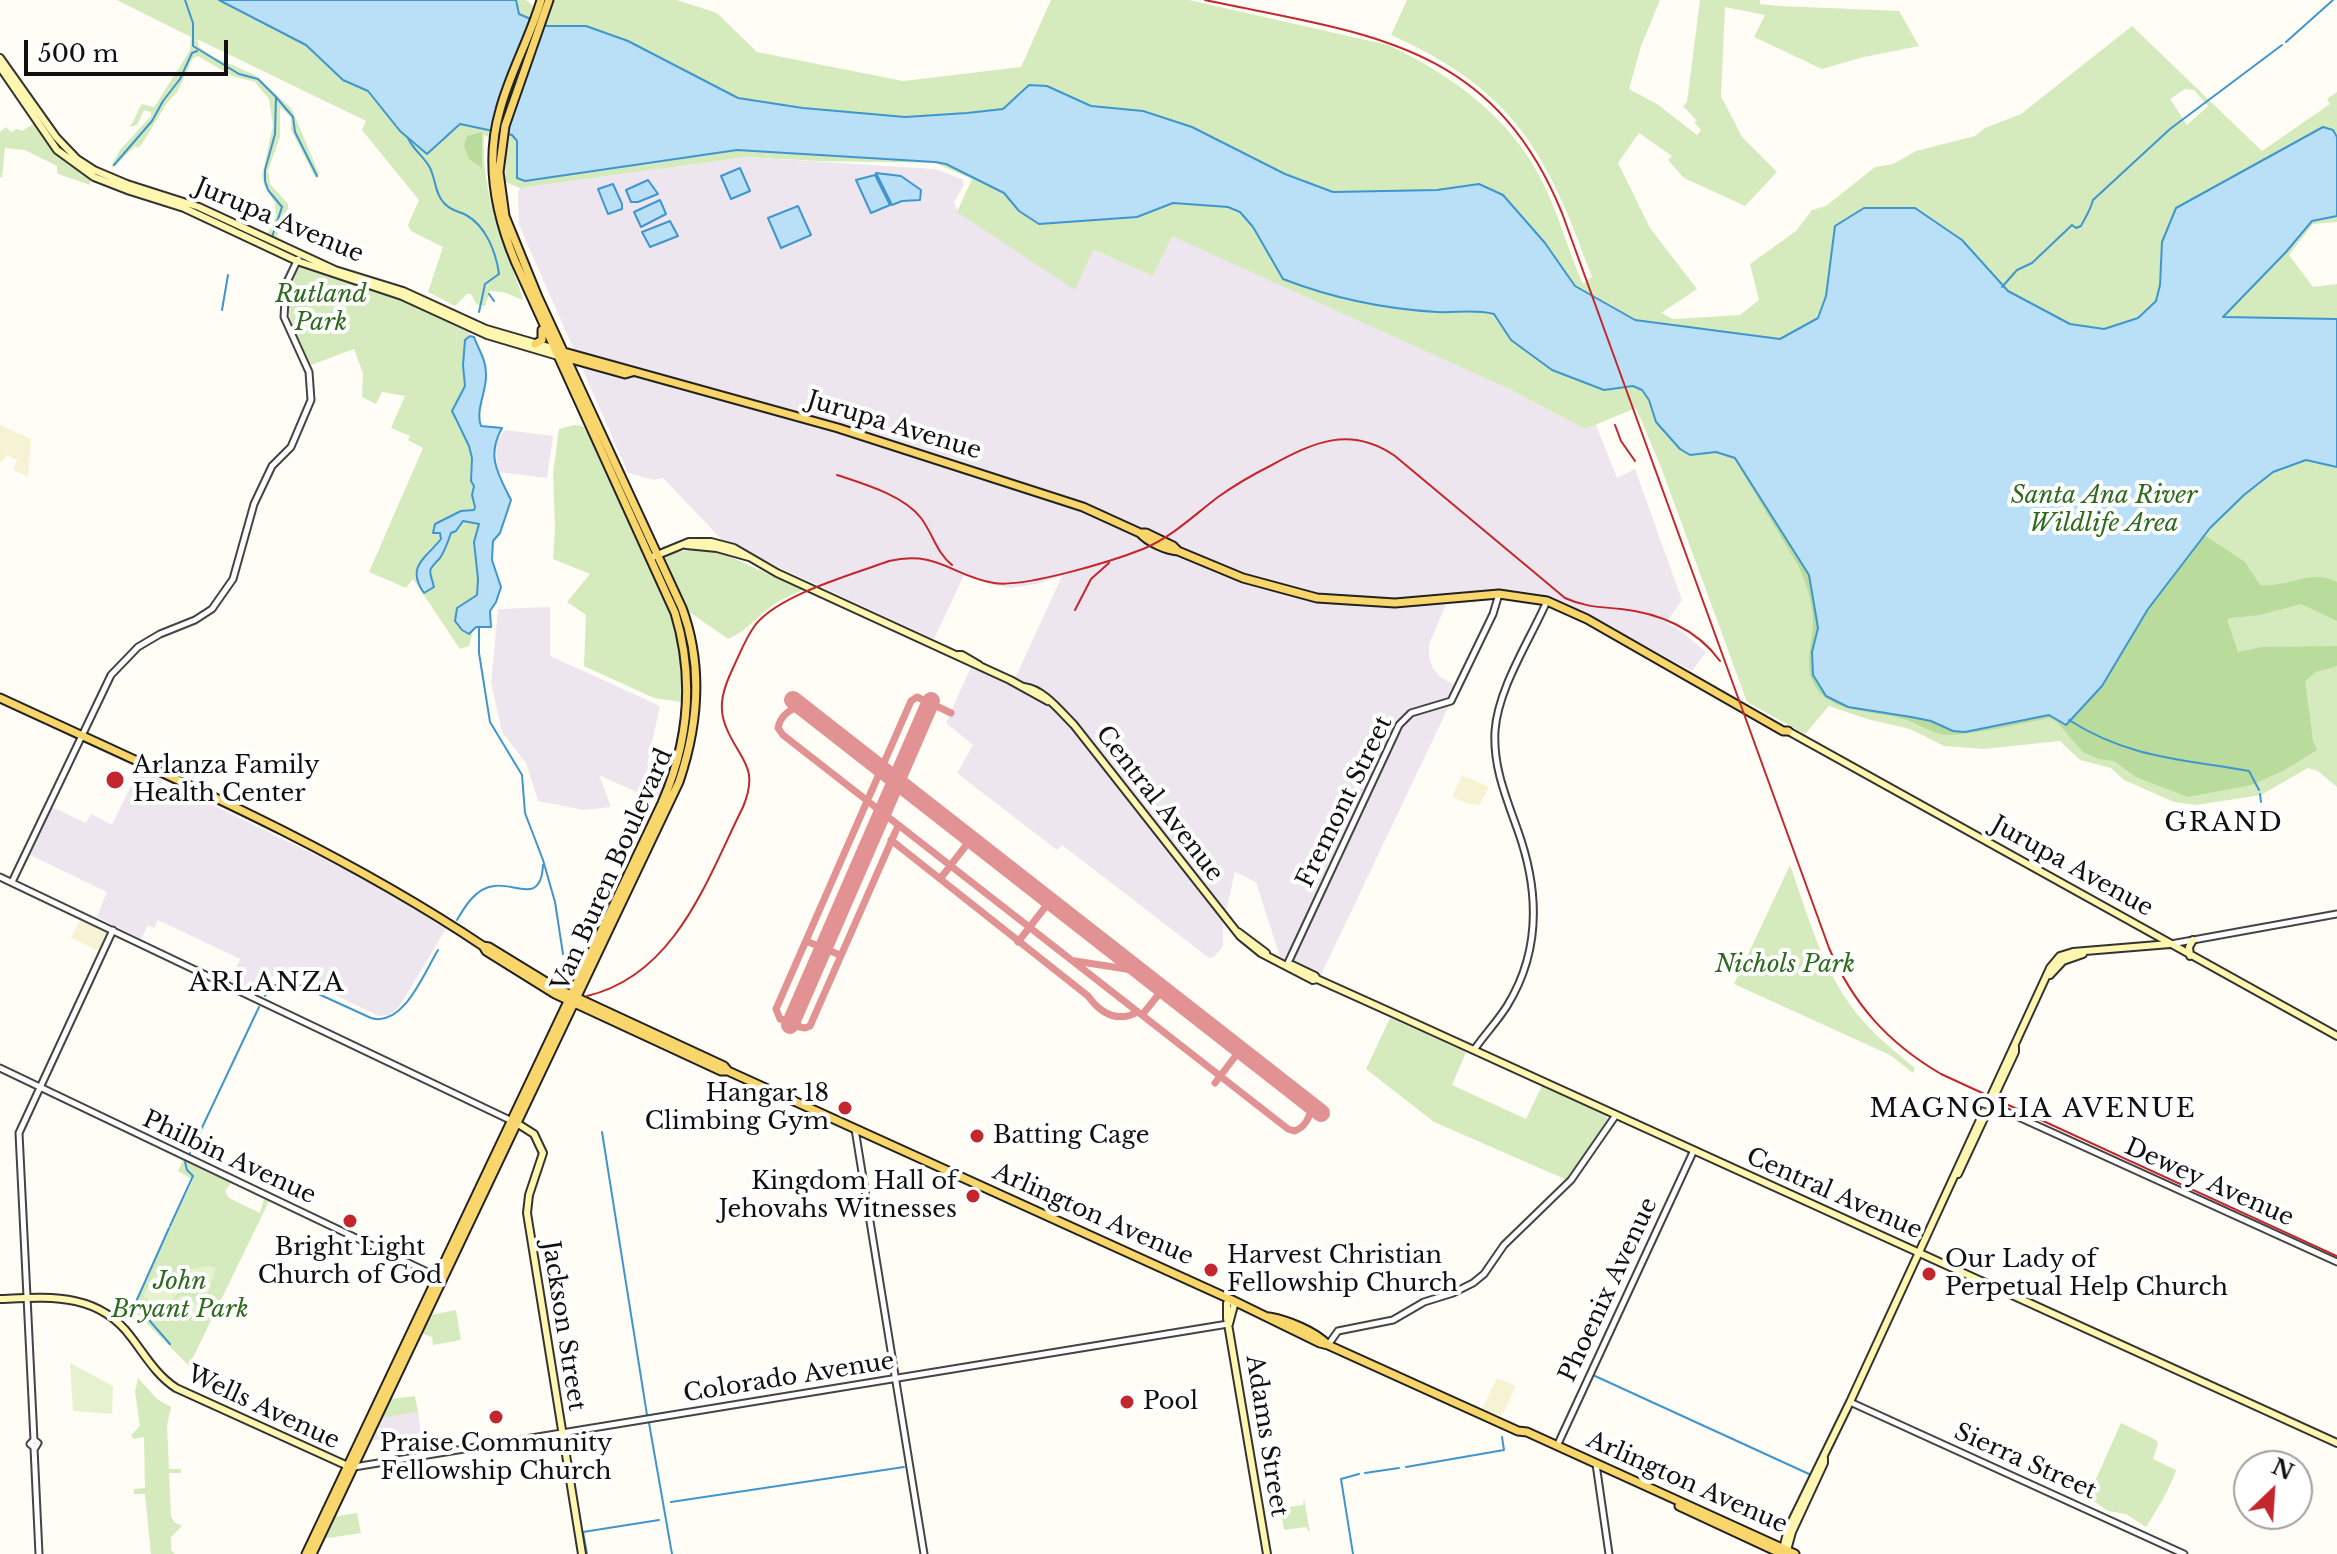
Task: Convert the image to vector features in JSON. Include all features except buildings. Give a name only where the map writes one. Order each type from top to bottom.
[{"type":"main road","name":"Van Buren Boulevard","points":[[538,21],[541,0]]},
{"type":"main road","name":"Van Buren Boulevard","points":[[549,0],[500,108],[494,182],[501,224],[541,319],[585,398],[654,556]]},
{"type":"main road","name":"Jurupa Avenue","points":[[0,58],[56,137],[90,168],[127,184],[199,207],[335,270],[403,291],[491,334],[535,344],[591,365],[625,374],[632,372]]},
{"type":"main road","name":"Jurupa Avenue","points":[[0,67],[49,140],[81,170],[117,187],[194,212],[298,260],[402,296],[460,324],[838,428],[1089,509],[1171,551],[1178,551],[1243,578],[1317,598],[1395,603],[1499,594],[1547,601],[1570,610],[2337,1036]]},
{"type":"main road","name":"Van Buren Boulevard","points":[[309,1554],[375,1407],[679,782],[694,726],[695,680],[691,639],[677,594],[654,556],[560,354],[515,244],[505,216],[497,146]]},
{"type":"main road","points":[[535,344],[543,338],[541,319]]},
{"type":"main road","points":[[585,398],[588,394],[580,373],[584,367],[591,365]]},
{"type":"main road","name":"Central Avenue","points":[[654,556],[684,545],[717,548],[749,557],[1036,690],[1082,734],[1238,932],[1266,953],[1313,980],[1317,979],[2337,1443]]},
{"type":"main road","name":"Arlington Avenue","points":[[0,698],[358,868],[483,946],[498,959],[573,1000],[721,1071],[728,1071],[1267,1317],[1278,1319],[1525,1437],[1786,1552]]},
{"type":"main road","points":[[2149,946],[2152,934]]},
{"type":"main road","points":[[2190,956],[2189,947],[2193,940]]},
{"type":"main road","points":[[1786,1552],[1824,1458],[2050,968],[2061,958],[2087,952],[2170,944]]},
{"type":"main road","name":"Arlington Avenue","points":[[483,946],[573,1000]]},
{"type":"main road","points":[[498,959],[500,956],[514,963]]},
{"type":"main road","name":"Van Buren Boulevard","points":[[515,1122],[540,1076],[554,1031],[573,1000]]},
{"type":"main road","name":"Jackson Street","points":[[515,1122],[534,1134],[543,1153],[530,1189],[527,1213],[582,1554]]},
{"type":"main road","name":"Van Buren Boulevard","points":[[350,1467],[365,1444],[440,1278]]},
{"type":"main road","name":"Wells Avenue","points":[[0,1299],[73,1299],[103,1311],[122,1326],[159,1375],[176,1388],[350,1467]]},
{"type":"main road","name":"Adams Street","points":[[1232,1300],[1227,1303],[1226,1309],[1267,1554]]},
{"type":"main road","points":[[365,1444],[375,1407]]},
{"type":"main road","name":"Arlington Avenue","points":[[1518,1431],[1527,1432],[1599,1470],[1786,1552]]},
{"type":"street","points":[[12,882],[111,675],[125,659],[160,634],[195,620],[212,609],[233,579],[254,504],[272,466],[291,447],[311,400],[309,372],[284,317],[286,284],[298,260]]},
{"type":"street","name":"Fremont Street","points":[[1287,965],[1399,725],[1411,713],[1451,701],[1493,614],[1499,594]]},
{"type":"street","points":[[1474,1050],[1514,994],[1527,960],[1533,932],[1534,895],[1530,867],[1498,771],[1496,727],[1500,702],[1547,601]]},
{"type":"street","points":[[0,877],[515,1122]]},
{"type":"street","points":[[2170,944],[2337,914]]},
{"type":"street","points":[[39,1554],[34,1448],[30,1444],[34,1440],[19,1133],[38,1086],[113,930]]},
{"type":"street","name":"Philbin Avenue","points":[[0,1068],[440,1278]]},
{"type":"street","name":"Dewey Avenue","points":[[1977,1102],[2003,1110],[2337,1262]]},
{"type":"street","points":[[1328,1345],[1338,1331],[1393,1320],[1432,1298],[1453,1293],[1473,1283],[1484,1274],[1504,1245],[1571,1180],[1616,1115]]},
{"type":"street","points":[[855,1129],[924,1554]]},
{"type":"street","name":"Phoenix Avenue","points":[[1557,1446],[1694,1150]]},
{"type":"street","name":"Colorado Avenue","points":[[350,1467],[1229,1324]]},
{"type":"street","name":"Sierra Street","points":[[1850,1402],[2184,1554]]},
{"type":"street","points":[[1599,1470],[1609,1554]]},
{"type":"shaded area","points":[[747,157],[935,169],[962,179],[964,185],[954,202],[958,212],[1075,289],[1092,250],[1153,276],[1172,235],[1509,389],[1585,429],[1596,425],[1617,478],[1635,469],[1682,600],[1666,623],[1706,652],[1692,671],[1583,612],[1539,594],[1512,590],[1444,595],[1445,607],[1429,644],[1429,657],[1440,677],[1458,687],[1320,977],[1280,957],[1256,882],[1235,872],[1223,924],[1223,946],[1214,957],[1209,958],[1062,845],[1057,850],[957,773],[973,745],[946,723],[971,667],[1012,685],[1062,576],[1011,588],[964,575],[934,639],[724,542],[663,478],[654,480],[628,473],[519,225],[518,192],[520,188]]},
{"type":"shaded area","points":[[0,425],[31,439],[28,477],[13,470],[17,460],[7,455],[0,464]]},
{"type":"shaded area","points":[[505,430],[553,436],[547,478],[497,472],[496,442]]},
{"type":"shaded area","points":[[550,607],[550,656],[660,706],[647,765],[669,775],[656,801],[599,775],[611,807],[584,810],[538,801],[526,763],[502,732],[491,683],[498,609]]},
{"type":"shaded area","points":[[139,769],[163,780],[155,799],[172,806],[180,789],[371,882],[446,929],[399,1007],[389,1015],[379,1016],[289,973],[265,978],[259,992],[231,980],[240,959],[158,920],[154,928],[148,925],[141,939],[97,917],[107,892],[30,855],[52,807],[86,823],[91,814],[112,825]]},
{"type":"shaded area","points":[[1462,775],[1489,787],[1480,805],[1452,797]]},
{"type":"shaded area","points":[[80,920],[108,933],[99,951],[71,938]]},
{"type":"shaded area","points":[[1497,1378],[1516,1386],[1502,1416],[1482,1409]]},
{"type":"shaded area","points":[[418,1412],[421,1433],[370,1441],[380,1418]]},
{"type":"green space","name":"Santa Ana River Wildlife Area","points":[[117,0],[526,0],[548,18],[555,0],[677,0],[717,13],[757,52],[903,81],[1021,67],[1051,0],[1189,0],[1388,45],[1456,84],[1496,118],[1529,158],[1548,194],[1583,284],[1592,277],[1576,234],[1542,161],[1522,131],[1498,104],[1469,79],[1434,56],[1391,35],[1407,0],[1660,0],[1641,46],[1629,89],[1657,104],[1697,135],[1701,130],[1694,122],[1697,121],[1683,106],[1687,102],[1700,0],[1760,0],[1760,4],[1780,6],[1899,11],[1919,46],[1822,69],[1754,37],[1765,15],[1725,7],[1721,96],[1742,137],[1777,172],[1745,206],[1684,178],[1668,160],[1672,156],[1639,133],[1618,163],[1650,228],[1697,289],[1661,313],[1673,319],[1740,315],[1759,300],[1750,264],[1796,231],[1812,210],[1826,206],[1875,167],[1893,164],[1916,151],[1975,136],[1985,128],[2021,114],[2132,26],[2262,151],[2330,104],[2327,99],[2337,92],[2337,222],[2313,224],[2289,255],[2313,287],[2337,284],[2337,787],[2318,771],[2308,768],[2261,795],[2196,805],[2174,802],[2124,780],[2111,768],[2080,760],[2060,741],[1984,749],[1944,746],[1910,729],[1829,706],[1805,734],[1747,702],[1662,470],[1636,408],[1585,429],[1509,389],[1172,236],[1153,276],[1093,250],[1075,290],[957,212],[972,179],[935,163],[747,157],[520,188],[505,182],[506,149],[484,135],[486,179],[491,201],[523,300],[503,292],[490,291],[485,306],[477,305],[471,294],[467,294],[455,306],[428,292],[443,247],[411,231],[408,225],[419,200],[362,130],[366,121],[197,39],[199,47],[214,57],[255,75],[292,109],[319,174],[316,179],[291,130],[291,117],[280,107],[280,137],[268,170],[270,184],[288,204],[288,209],[276,239],[267,235],[276,216],[275,203],[262,175],[273,126],[269,99],[255,82],[232,76],[198,56],[193,58],[178,91],[142,144],[138,148],[135,146],[113,168],[111,166],[120,150],[151,116],[151,112],[144,110],[137,125],[129,127],[142,104],[154,107],[157,103],[190,50],[191,37]],"holes":[[[2185,89],[2194,90],[2208,106],[2187,125],[2170,99]]]},
{"type":"green space","points":[[33,124],[62,159],[90,179],[90,185],[57,173],[57,166],[25,150],[5,148],[0,177],[0,132],[6,127],[11,132],[17,129],[22,131]]},
{"type":"green space","points":[[482,132],[482,168],[469,159],[464,146],[467,136]]},
{"type":"green space","name":"Rutland Park","points":[[300,266],[395,297],[470,333],[465,354],[465,387],[454,415],[470,449],[475,506],[474,510],[461,511],[435,524],[434,533],[441,533],[441,539],[427,552],[420,577],[424,593],[434,587],[430,567],[440,558],[451,533],[463,521],[479,523],[474,542],[478,569],[477,596],[457,608],[455,621],[469,634],[473,631],[469,646],[460,649],[413,579],[406,588],[369,572],[423,448],[408,440],[410,436],[391,428],[405,396],[382,392],[376,404],[362,397],[363,373],[354,349],[311,365],[294,328],[287,302],[292,277]]},
{"type":"green space","points":[[583,426],[596,448],[655,575],[680,646],[684,677],[681,702],[654,698],[584,666],[586,615],[567,602],[590,574],[553,559],[553,474],[559,429]]},
{"type":"green space","points":[[1732,455],[2198,531],[2245,562],[2260,585],[2318,577],[2337,582],[2337,621],[2301,604],[2227,620],[2238,652],[2262,647],[2337,646],[2337,666],[2316,672],[2305,681],[2317,750],[2283,771],[2251,785],[2188,797],[2136,777],[2114,761],[2083,752],[2050,718],[1986,731],[1942,735],[1907,720],[1841,706],[1820,693],[1810,675],[1812,614],[1802,573]]},
{"type":"green space","points":[[699,549],[720,552],[803,590],[777,603],[728,639],[688,611],[665,557],[667,553]]},
{"type":"green space","name":"Nichols Park","points":[[1790,865],[1811,927],[1839,987],[1870,1028],[1915,1068],[1913,1073],[1890,1055],[1734,984]]},
{"type":"green space","points":[[1390,1018],[1466,1052],[1452,1085],[1526,1119],[1542,1086],[1606,1115],[1607,1120],[1567,1180],[1434,1122],[1366,1069]]},
{"type":"green space","name":"John Bryant Park","points":[[183,1160],[231,1183],[225,1191],[229,1198],[260,1213],[264,1199],[269,1201],[189,1366],[132,1308],[193,1180],[178,1171]]},
{"type":"green space","points":[[208,1266],[216,1268],[207,1295],[203,1296],[178,1281],[189,1270]]},
{"type":"green space","points":[[154,1276],[179,1290],[168,1310],[143,1296]]},
{"type":"green space","points":[[180,1295],[198,1304],[187,1321],[174,1312]]},
{"type":"green space","points":[[456,1310],[461,1340],[433,1345],[432,1337],[421,1333],[430,1315]]},
{"type":"green space","points":[[70,1363],[113,1386],[112,1414],[73,1411]]},
{"type":"green space","points":[[138,1378],[157,1399],[171,1407],[167,1425],[169,1469],[181,1469],[181,1473],[169,1473],[171,1516],[174,1522],[182,1526],[171,1537],[171,1550],[175,1554],[151,1554],[145,1494],[134,1494],[134,1489],[145,1488],[144,1437],[133,1439],[131,1435],[140,1426],[135,1392]]},
{"type":"green space","points":[[415,1396],[418,1412],[382,1418],[390,1399]]},
{"type":"green space","points":[[2121,1423],[2156,1440],[2158,1444],[2153,1459],[2176,1470],[2146,1527],[2126,1514],[2108,1511],[2088,1497]]},
{"type":"green space","points":[[1304,1498],[1310,1533],[1306,1527],[1284,1530],[1280,1508],[1303,1505]]},
{"type":"green space","points":[[357,1513],[361,1533],[322,1539],[333,1517]]},
{"type":"water","points":[[219,0],[516,0],[519,14],[547,26],[586,26],[628,41],[738,98],[803,108],[905,117],[967,113],[1003,109],[1029,85],[1047,86],[1091,106],[1143,111],[1192,127],[1285,174],[1333,192],[1437,190],[1479,184],[1503,195],[1545,243],[1575,286],[1635,320],[1780,339],[1818,318],[1826,296],[1835,226],[1864,208],[1915,208],[1962,240],[2008,291],[2070,324],[2104,329],[2138,318],[2156,301],[2162,242],[2176,208],[2323,127],[2333,130],[2337,137],[2337,216],[2312,221],[2223,317],[2337,319],[2337,467],[2306,460],[2273,472],[2244,495],[2210,528],[2148,609],[2102,686],[2066,725],[2049,715],[1965,732],[1953,731],[1931,721],[1848,707],[1826,696],[1813,675],[1812,652],[1818,628],[1809,575],[1735,458],[1716,452],[1690,455],[1680,449],[1656,422],[1649,400],[1642,390],[1633,386],[1604,390],[1552,370],[1511,340],[1494,314],[1437,312],[1378,305],[1320,292],[1283,279],[1253,227],[1240,212],[1228,207],[1173,203],[1137,217],[1039,224],[1019,211],[1004,193],[946,164],[935,162],[737,150],[525,181],[517,178],[517,141],[512,135],[460,124],[427,154],[400,131],[368,91],[343,80],[306,45]]},
{"type":"water","points":[[740,168],[750,191],[731,199],[721,176]]},
{"type":"water","points":[[876,173],[901,176],[921,190],[920,200],[892,205]]},
{"type":"water","points":[[875,175],[890,205],[871,213],[856,180]]},
{"type":"water","points":[[648,180],[658,194],[631,202],[626,190]]},
{"type":"water","points":[[613,184],[622,209],[608,214],[598,189]]},
{"type":"water","points":[[660,200],[666,214],[641,227],[634,212]]},
{"type":"water","points":[[798,206],[811,235],[781,248],[768,218]]},
{"type":"water","points":[[670,221],[678,236],[650,247],[642,232]]},
{"type":"water","points":[[474,337],[486,369],[479,414],[481,426],[502,428],[494,456],[511,500],[500,533],[493,541],[492,560],[501,587],[490,611],[491,627],[476,627],[469,634],[455,621],[457,608],[477,595],[474,542],[479,524],[463,521],[451,533],[442,555],[430,571],[434,587],[424,593],[417,569],[441,539],[440,533],[433,533],[435,524],[475,507],[471,481],[472,458],[452,411],[465,386],[465,340]]},
{"type":"waterway","points":[[185,0],[193,23],[193,46],[239,74],[258,79],[276,97],[275,134],[265,181],[268,190],[282,207],[272,237]]},
{"type":"waterway","points":[[2286,42],[2333,0]]},
{"type":"waterway","points":[[2002,287],[2017,270],[2032,263],[2072,225],[2076,228],[2081,226],[2093,200],[2170,129],[2282,45]]},
{"type":"waterway","points":[[114,165],[152,121],[180,79],[192,53],[197,51]]},
{"type":"waterway","points":[[276,97],[293,117],[295,132],[317,176]]},
{"type":"waterway","points":[[408,138],[430,168],[441,199],[449,208],[473,220],[493,249],[499,274],[485,284],[479,312]]},
{"type":"waterway","points":[[222,310],[228,275]]},
{"type":"waterway","points":[[489,294],[494,301]]},
{"type":"waterway","points":[[479,628],[479,653],[490,722],[522,775],[525,813],[555,902],[563,954]]},
{"type":"waterway","points":[[2069,720],[2091,733],[2134,750],[2249,771],[2259,790]]},
{"type":"waterway","points":[[2260,794],[2261,802]]},
{"type":"waterway","points":[[457,920],[472,898],[488,887],[532,889],[541,878],[543,865]]},
{"type":"waterway","points":[[265,996],[272,986],[290,981],[371,1018],[382,1019],[403,1007],[438,950]]},
{"type":"waterway","points":[[190,1153],[259,1007]]},
{"type":"waterway","points":[[602,1132],[647,1415]]},
{"type":"waterway","points":[[170,1226],[193,1176],[185,1162]]},
{"type":"waterway","points":[[169,1228],[135,1304],[170,1344]]},
{"type":"waterway","points":[[1595,1376],[1809,1474]]},
{"type":"waterway","points":[[649,1423],[672,1554]]},
{"type":"waterway","points":[[1406,1467],[1504,1450],[1502,1437]]},
{"type":"waterway","points":[[671,1502],[904,1467]]},
{"type":"waterway","points":[[1365,1473],[1399,1468]]},
{"type":"waterway","points":[[1353,1554],[1341,1479],[1359,1474]]},
{"type":"waterway","points":[[587,1554],[583,1532],[659,1520]]},
{"type":"taxiway","points":[[898,826],[810,1026],[799,1027],[794,1016],[780,1019],[776,1009],[911,701],[917,697],[930,703]]},
{"type":"taxiway","points":[[930,703],[951,713]]},
{"type":"taxiway","points":[[801,706],[789,711],[781,720],[778,728],[783,735],[1288,1129],[1294,1131],[1304,1124],[1311,1105]]},
{"type":"taxiway","points":[[940,879],[971,839]]},
{"type":"taxiway","points":[[891,840],[1088,996],[1098,1008],[1116,1017],[1138,1012]]},
{"type":"taxiway","points":[[1018,942],[1050,901]]},
{"type":"taxiway","points":[[806,941],[840,955]]},
{"type":"taxiway","points":[[1075,961],[1139,971]]},
{"type":"taxiway","points":[[1142,1015],[1163,989]]},
{"type":"taxiway","points":[[1215,1083],[1240,1050]]},
{"type":"runway","points":[[793,700],[1321,1113]]},
{"type":"runway","points":[[790,1025],[931,701]]},
{"type":"railway","points":[[1205,0],[1318,23],[1370,37],[1417,55],[1460,79],[1499,112],[1533,156],[1562,213],[1829,948],[1849,987],[1874,1020],[1905,1049],[1941,1074],[2337,1256]]},
{"type":"railway","points":[[1615,425],[1621,441],[1635,461]]},
{"type":"railway","points":[[587,996],[618,985],[644,968],[666,946],[701,893],[743,807],[748,793],[749,772],[726,727],[722,704],[724,689],[752,629],[782,603],[889,561],[906,558],[933,561],[994,583],[1026,581],[1068,572],[1154,544],[1224,493],[1286,457],[1317,444],[1347,439],[1363,441],[1395,456],[1565,598],[1586,605],[1649,614],[1676,624],[1700,640],[1720,661]]},
{"type":"railway","points":[[837,475],[882,491],[913,510],[952,565]]},
{"type":"railway","points":[[1075,610],[1091,579],[1109,563]]},
{"type":"place","name":"Arlanza Family Health Center","points":[[115,780]]},
{"type":"place","name":"Hangar 18 Climbing Gym","points":[[845,1108]]},
{"type":"place","name":"Batting Cage","points":[[977,1136]]},
{"type":"place","name":"Kingdom Hall of Jehovahs Witnesses","points":[[973,1196]]},
{"type":"place","name":"Bright Light Church of God","points":[[350,1221]]},
{"type":"place","name":"Harvest Christian Fellowship Church","points":[[1211,1270]]},
{"type":"place","name":"Our Lady of Perpetual Help Church","points":[[1929,1274]]},
{"type":"place","name":"Pool","points":[[1127,1402]]},
{"type":"place","name":"Praise Community Fellowship Church","points":[[496,1417]]},
{"type":"district","name":"GRAND","points":[[2224,824]]},
{"type":"district","name":"ARLANZA","points":[[267,984]]},
{"type":"district","name":"MAGNOLIA AVENUE","points":[[2033,1110]]}]
